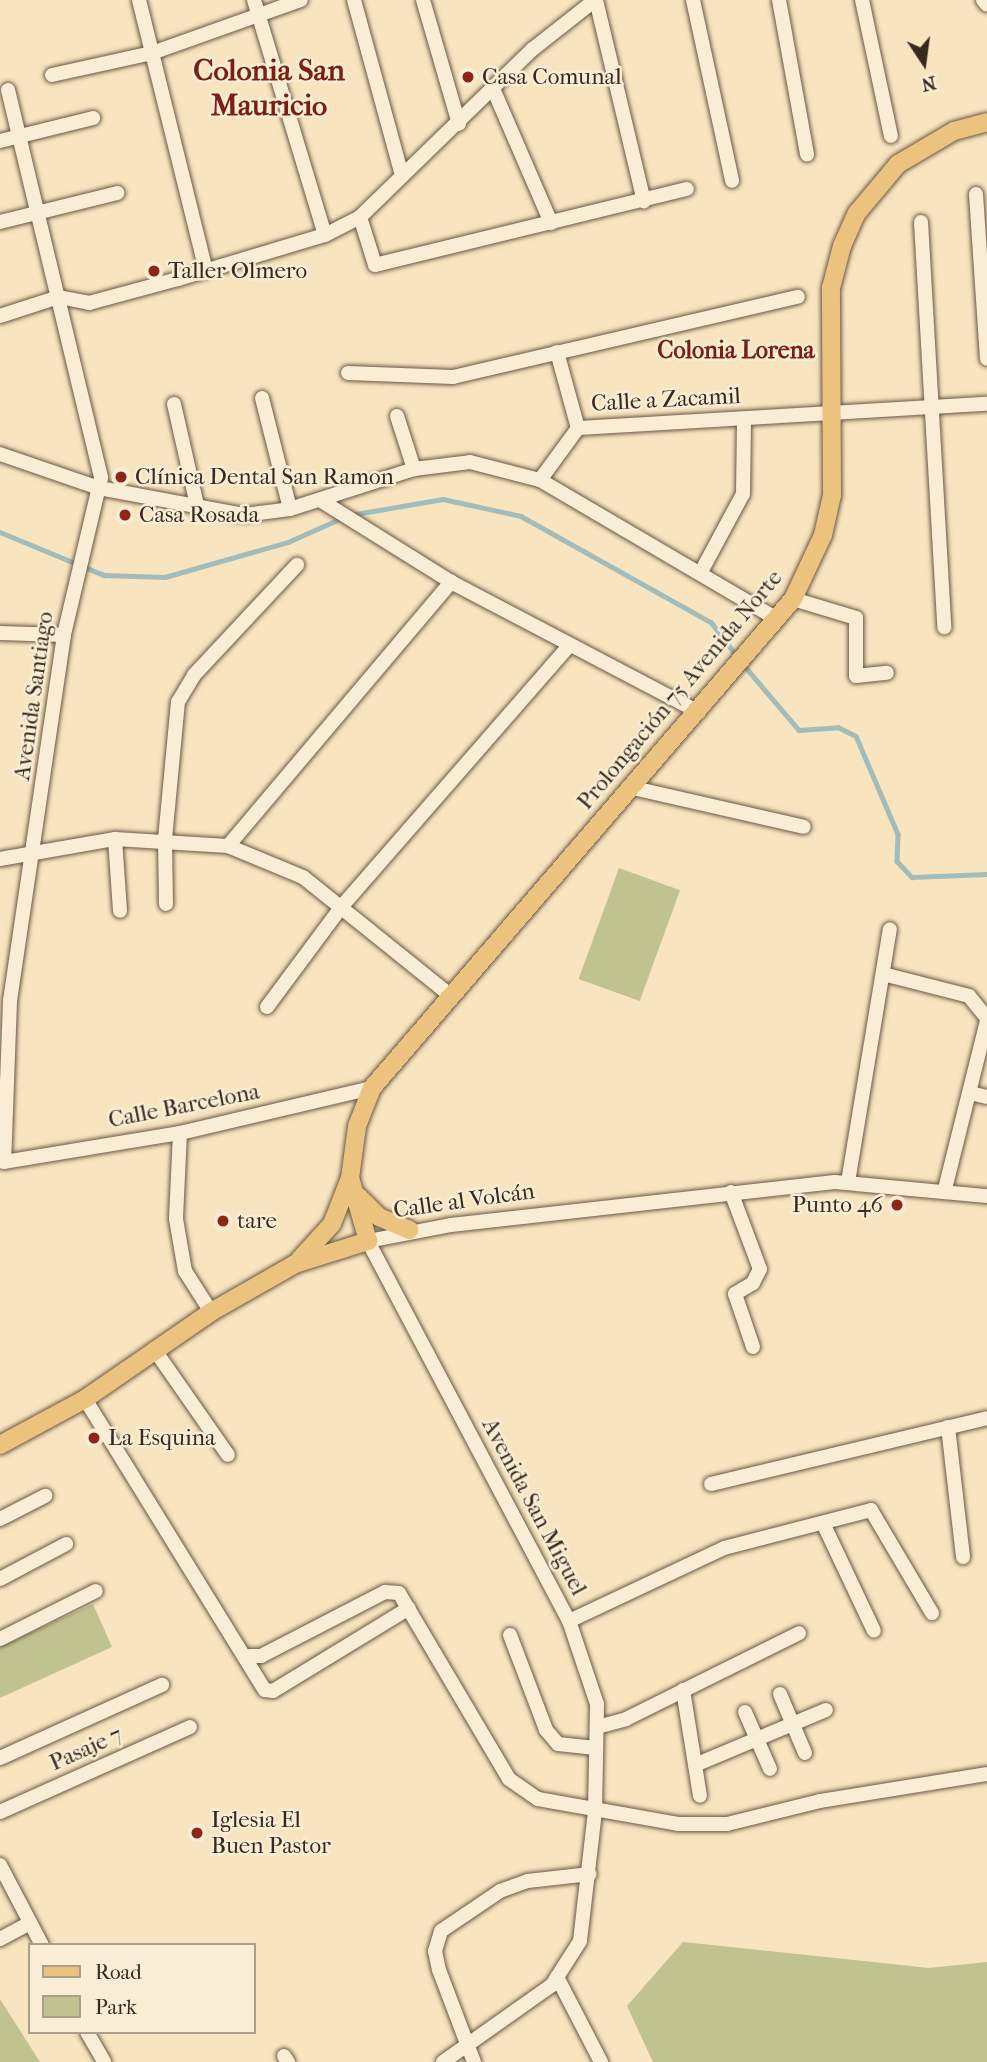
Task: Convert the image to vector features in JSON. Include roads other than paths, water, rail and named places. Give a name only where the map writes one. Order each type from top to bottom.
[{"type":"main road","name":"Prolongación 75 Avenida Norte","points":[[368,1241],[352,1185],[357,1126],[372,1088],[699,712],[793,599],[826,522],[834,413],[831,288],[856,213],[898,164],[954,131],[987,122]]},
{"type":"main road","points":[[295,1264],[328,1231],[352,1185],[379,1217],[409,1230]]},
{"type":"main road","name":"Calle al Volcán","points":[[0,1445],[85,1399],[211,1312],[295,1264],[368,1241]]},
{"type":"street","points":[[139,0],[206,271]]},
{"type":"street","points":[[52,75],[152,52],[256,7],[301,0]]},
{"type":"street","points":[[354,0],[402,176]]},
{"type":"street","points":[[423,0],[459,124]]},
{"type":"street","points":[[693,0],[732,181]]},
{"type":"street","points":[[779,0],[807,154]]},
{"type":"street","points":[[862,0],[891,136]]},
{"type":"street","points":[[983,0],[987,5]]},
{"type":"street","points":[[0,316],[59,297],[89,303],[206,271],[325,235],[360,217],[592,1],[644,201]]},
{"type":"street","points":[[256,7],[325,235]]},
{"type":"street","points":[[8,90],[66,324],[99,488]]},
{"type":"street","points":[[494,91],[551,223]]},
{"type":"street","points":[[0,141],[93,118]]},
{"type":"street","points":[[360,217],[375,265],[687,189]]},
{"type":"street","points":[[0,222],[117,193]]},
{"type":"street","points":[[976,194],[987,359]]},
{"type":"street","points":[[921,222],[944,627]]},
{"type":"street","points":[[348,373],[453,377],[797,297]]},
{"type":"street","points":[[557,352],[578,428]]},
{"type":"street","points":[[262,398],[290,509]]},
{"type":"street","points":[[174,404],[198,510]]},
{"type":"street","name":"Calle a Zacamil","points":[[540,480],[578,428],[987,404]]},
{"type":"street","points":[[397,416],[414,469]]},
{"type":"street","points":[[702,570],[743,494],[744,419]]},
{"type":"street","points":[[0,454],[99,488],[198,510],[244,515],[290,509],[414,469],[470,462],[540,480],[702,570],[777,618]]},
{"type":"street","name":"Avenida Santiago","points":[[4,1162],[5,1002],[36,850],[64,635],[99,488]]},
{"type":"street","points":[[320,500],[451,582],[568,647],[699,712]]},
{"type":"street","points":[[166,904],[165,839],[178,702],[194,675],[297,565]]},
{"type":"street","points":[[228,846],[451,582]]},
{"type":"street","points":[[793,599],[820,612],[856,618],[856,676],[887,673]]},
{"type":"street","points":[[0,633],[64,635]]},
{"type":"street","points":[[267,1007],[342,906],[568,647]]},
{"type":"street","points":[[633,788],[804,827]]},
{"type":"street","points":[[116,839],[120,911]]},
{"type":"street","points":[[0,859],[36,850],[116,839],[165,839],[228,846],[272,860],[342,906],[451,996]]},
{"type":"street","points":[[848,1182],[890,929]]},
{"type":"street","points":[[883,974],[969,996],[987,1019],[945,1189]]},
{"type":"street","name":"Calle Barcelona","points":[[4,1162],[180,1133],[372,1088]]},
{"type":"street","points":[[970,1093],[987,1097]]},
{"type":"street","points":[[180,1133],[176,1219],[185,1271],[211,1312]]},
{"type":"street","name":"Calle al Volcán","points":[[368,1241],[409,1230],[732,1192],[848,1182],[945,1189],[986,1199]]},
{"type":"street","points":[[732,1192],[760,1269],[753,1283],[735,1294],[753,1348]]},
{"type":"street","name":"Avenida San Miguel","points":[[368,1241],[569,1621],[597,1704],[596,1811],[590,1874],[580,1941],[557,1978]]},
{"type":"street","points":[[154,1349],[228,1455]]},
{"type":"street","points":[[85,1399],[249,1656],[265,1690],[273,1691],[409,1608]]},
{"type":"street","points":[[711,1484],[987,1418]]},
{"type":"street","points":[[948,1427],[963,1558]]},
{"type":"street","points":[[0,1519],[46,1496]]},
{"type":"street","points":[[569,1621],[724,1548],[871,1510],[932,1613]]},
{"type":"street","points":[[823,1523],[874,1631]]},
{"type":"street","points":[[0,1579],[66,1544]]},
{"type":"street","points":[[0,1639],[96,1591]]},
{"type":"street","points":[[249,1656],[261,1657],[385,1592],[399,1593],[509,1779],[538,1799],[596,1811],[678,1824],[727,1824],[820,1801],[987,1774]]},
{"type":"street","points":[[597,1727],[683,1690],[799,1633]]},
{"type":"street","points":[[510,1635],[546,1730],[558,1744],[596,1748]]},
{"type":"street","points":[[0,1758],[162,1685]]},
{"type":"street","points":[[683,1690],[700,1796]]},
{"type":"street","points":[[780,1694],[805,1753]]},
{"type":"street","points":[[695,1765],[826,1710]]},
{"type":"street","points":[[745,1712],[770,1769]]},
{"type":"street","name":"Pasaje 7","points":[[0,1812],[190,1727]]},
{"type":"street","points":[[2,1874],[41,1943]]},
{"type":"street","points":[[474,2062],[439,1970],[435,1951],[442,1931],[509,1888],[590,1874]]},
{"type":"street","points":[[0,1939],[30,1923]]},
{"type":"street","points":[[443,2062],[557,1978],[601,2062]]},
{"type":"street","points":[[88,2034],[97,2060]]},
{"type":"waterway","points":[[350,515],[443,499],[521,516],[711,622],[737,656]]},
{"type":"waterway","points":[[0,532],[104,575],[165,577],[288,542],[342,518]]},
{"type":"waterway","points":[[742,663],[799,730],[838,727],[856,736],[898,834],[897,861],[912,877],[987,874]]},
{"type":"place","name":"Casa Comunal","points":[[468,77]]},
{"type":"place","name":"Taller Olmero","points":[[154,271]]},
{"type":"place","name":"Clínica Dental San Ramon","points":[[121,477]]},
{"type":"place","name":"Casa Rosada","points":[[125,515]]},
{"type":"place","name":"Punto 46","points":[[897,1205]]},
{"type":"place","name":"tare","points":[[223,1221]]},
{"type":"place","name":"La Esquina","points":[[94,1438]]},
{"type":"place","name":"Iglesia El Buen Pastor","points":[[197,1833]]},
{"type":"district","name":"Colonia San Mauricio","points":[[269,88]]},
{"type":"district","name":"Colonia Lorena","points":[[736,351]]}]
